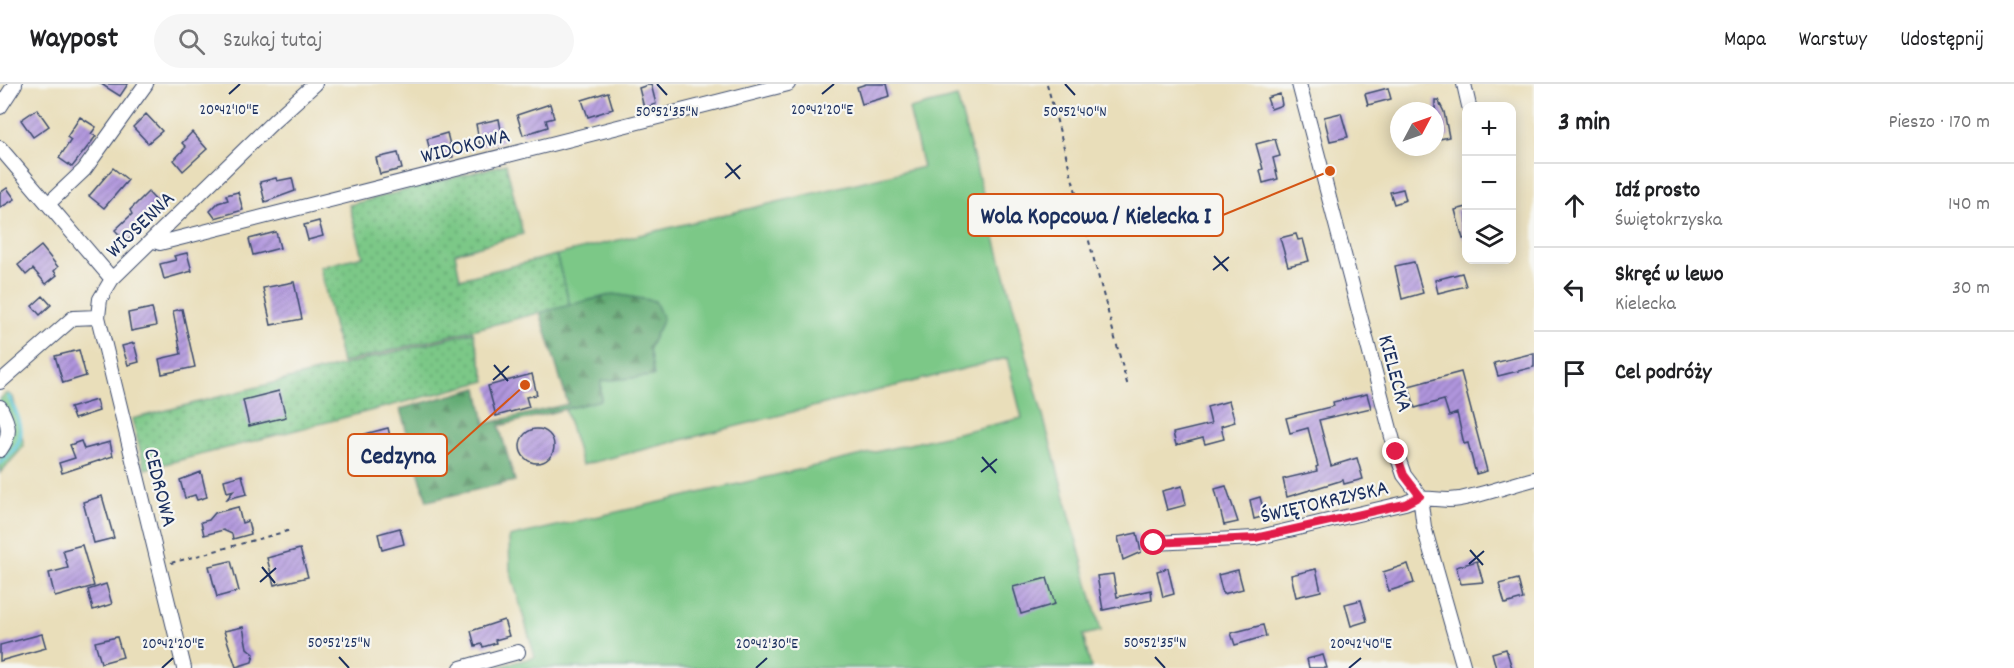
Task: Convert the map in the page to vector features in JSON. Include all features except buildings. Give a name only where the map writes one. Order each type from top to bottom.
[{"type":"street","points":[[0,107],[15,84]]},
{"type":"street","points":[[48,204],[84,170],[146,84]]},
{"type":"street","name":"WIOSENNA","points":[[98,317],[100,298],[112,279],[315,84]]},
{"type":"street","name":"WIDOKOWA","points":[[152,240],[160,243],[788,84]]},
{"type":"street","name":"KIELECKA","points":[[1299,84],[1396,452],[1404,475],[1420,496],[1424,527],[1464,668]]},
{"type":"street","points":[[1464,84],[1468,102]]},
{"type":"street","points":[[0,148],[112,279]]},
{"type":"street","points":[[0,382],[73,318],[98,317]]},
{"type":"street","name":"CEDROWA","points":[[98,317],[184,668]]},
{"type":"street","points":[[0,407],[8,422],[9,434],[0,450]]},
{"type":"street","name":"ŚWIĘTOKRZYSKA","points":[[1154,543],[1255,538],[1405,504],[1420,496],[1441,500],[1460,499],[1534,478]]},
{"type":"street","points":[[461,668],[518,652]]},
{"type":"path","points":[[1047,84],[1128,387]]},
{"type":"path","points":[[159,566],[291,530]]},
{"type":"green space","points":[[957,97],[1101,631],[1083,635],[1091,668],[494,668],[535,657],[510,570],[509,537],[1022,418],[1007,358],[582,465],[565,409],[601,400],[600,381],[649,348],[663,319],[614,295],[570,305],[556,255],[923,167],[909,109]]},
{"type":"green space","points":[[506,164],[523,234],[455,253],[460,279],[556,255],[570,305],[342,363],[320,267],[363,256],[349,205]]},
{"type":"green space","points":[[614,294],[655,301],[663,319],[649,348],[654,376],[601,381],[601,400],[499,426],[515,481],[427,501],[400,409],[478,388],[485,424],[568,404],[540,312]]},
{"type":"green space","points":[[473,332],[486,381],[145,469],[132,419]]},
{"type":"green space","points":[[7,393],[13,397],[24,446],[0,473],[0,399]]},
{"type":"waterway","points":[[0,463],[16,447],[21,433],[18,416],[9,397]]},
{"type":"place","name":"Wola Kopcowa / Kielecka I","points":[[1330,171]]},
{"type":"place","name":"Cedzyna","points":[[525,385]]},
{"type":"route","points":[[1154,543],[1255,538],[1405,504],[1420,496],[1404,475],[1396,452]]}]
